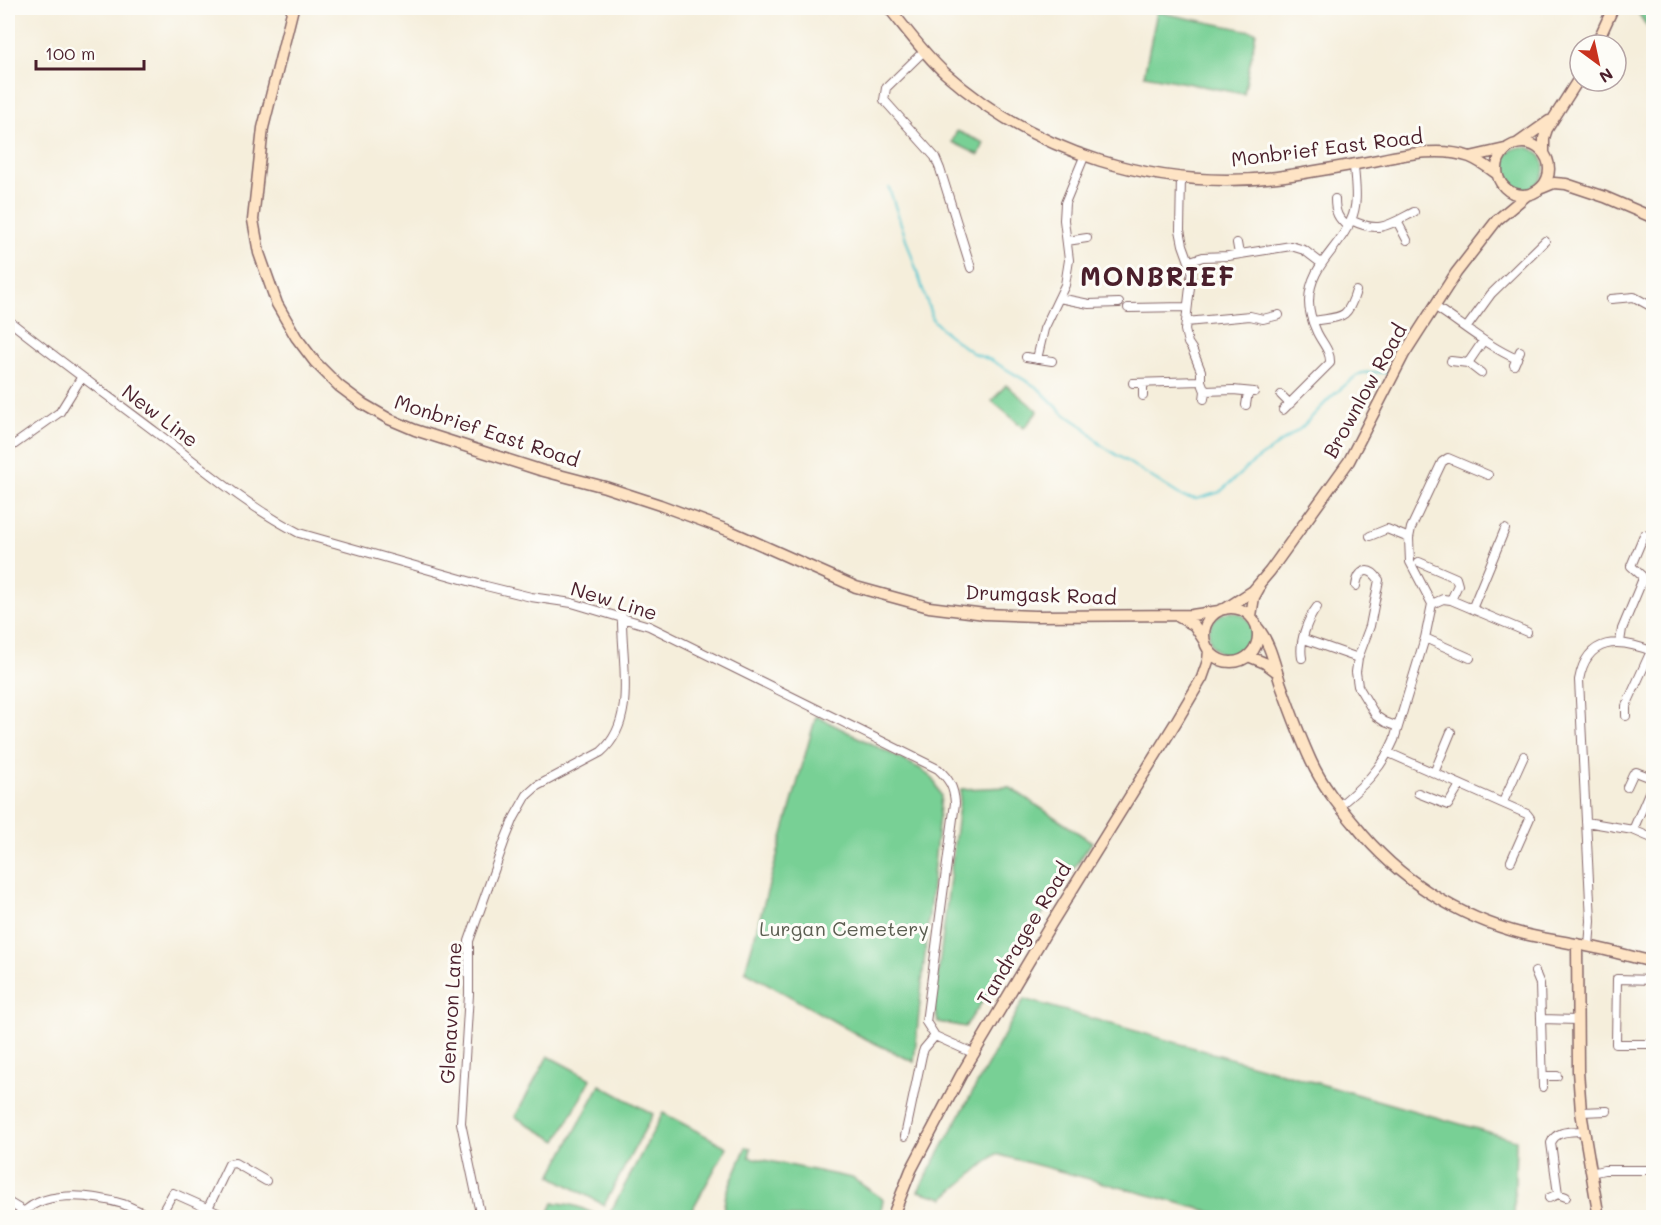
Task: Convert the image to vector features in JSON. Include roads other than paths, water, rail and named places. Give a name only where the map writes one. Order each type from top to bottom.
[{"type":"street","name":"Monbrief East Road","points":[[293,8],[263,128],[253,220],[258,253],[277,304],[296,337],[315,362],[339,386],[389,419],[415,430],[660,505],[730,531],[841,581]]},
{"type":"street","name":"Monbrief East Road","points":[[889,8],[943,72],[968,93],[1011,121],[1084,157],[1141,172],[1181,178],[1250,180],[1430,153],[1470,157],[1497,174]]},
{"type":"street","points":[[1602,33],[1613,8]]},
{"type":"street","points":[[924,51],[886,88],[883,94],[884,100],[935,158],[971,268]]},
{"type":"street","points":[[1566,183],[1550,166],[1544,153],[1544,138],[1552,119],[1569,93]]},
{"type":"street","points":[[1470,157],[1505,149],[1516,144],[1552,119]]},
{"type":"street","points":[[1516,144],[1528,143],[1544,153]]},
{"type":"street","points":[[1505,149],[1497,163],[1497,174],[1503,186],[1514,194],[1527,195],[1554,183],[1566,183],[1653,218]]},
{"type":"street","points":[[1038,359],[1044,329],[1065,285],[1068,268],[1065,203],[1084,157]]},
{"type":"street","points":[[1283,410],[1330,363],[1330,356],[1313,321],[1309,302],[1312,284],[1321,263],[1350,223],[1356,195],[1354,165]]},
{"type":"street","points":[[1541,188],[1548,178],[1550,166]]},
{"type":"street","points":[[1181,178],[1180,230],[1183,246],[1190,261],[1192,280],[1186,322],[1188,343],[1198,361],[1205,395],[1233,390],[1251,392],[1246,405]]},
{"type":"street","name":"Brownlow Road","points":[[1497,220],[1504,203],[1503,186]]},
{"type":"street","name":"Brownlow Road","points":[[1251,616],[1254,597],[1264,580],[1349,461],[1396,371],[1455,273],[1497,220],[1527,195]]},
{"type":"street","points":[[1335,199],[1338,219],[1364,226],[1379,228],[1414,212]]},
{"type":"street","points":[[1397,220],[1407,240]]},
{"type":"street","points":[[1067,241],[1087,238]]},
{"type":"street","points":[[1467,327],[1491,294],[1545,241]]},
{"type":"street","points":[[1237,243],[1239,254]]},
{"type":"street","points":[[1190,261],[1203,257],[1292,246],[1304,250],[1321,263]]},
{"type":"street","points":[[1313,321],[1345,314],[1351,307],[1356,291]]},
{"type":"street","points":[[1611,299],[1634,297],[1653,308]]},
{"type":"street","points":[[1059,298],[1089,304],[1115,303],[1111,314]]},
{"type":"street","points":[[1434,306],[1467,327],[1482,341],[1517,358]]},
{"type":"street","points":[[1128,308],[1187,307]]},
{"type":"street","points":[[1186,322],[1250,316],[1263,319],[1279,315]]},
{"type":"street","name":"New Line","points":[[8,320],[230,491],[271,519],[299,533],[486,586],[531,597],[572,603],[622,616],[649,626],[938,769],[948,778],[954,789],[955,802],[926,1022],[934,1036]]},
{"type":"street","points":[[1468,363],[1482,341]]},
{"type":"street","points":[[1026,357],[1052,361]]},
{"type":"street","points":[[1451,362],[1468,363],[1480,373]]},
{"type":"street","points":[[8,449],[60,412],[81,378]]},
{"type":"street","points":[[1134,383],[1201,381]]},
{"type":"street","points":[[1143,384],[1143,396]]},
{"type":"street","points":[[1281,395],[1290,404]]},
{"type":"street","points":[[1339,806],[1365,785],[1389,753],[1425,638],[1432,604],[1410,562],[1411,528],[1442,462],[1448,458],[1488,475]]},
{"type":"street","points":[[1370,536],[1388,529],[1409,538]]},
{"type":"street","points":[[1472,609],[1505,529]]},
{"type":"street","points":[[1620,642],[1622,629],[1642,580],[1642,576],[1631,566],[1644,535]]},
{"type":"street","points":[[1419,562],[1456,578],[1458,585],[1451,600]]},
{"type":"street","points":[[1356,586],[1357,577],[1366,571],[1375,574],[1379,580],[1367,638],[1358,658],[1357,679],[1366,703],[1376,716],[1398,727]]},
{"type":"street","name":"Brownlow Road","points":[[1222,610],[1242,600],[1264,580]]},
{"type":"street","name":"Drumgask Road","points":[[841,581],[929,607],[985,614],[1172,615],[1222,610]]},
{"type":"street","points":[[1432,604],[1443,599],[1451,600],[1527,632]]},
{"type":"street","points":[[1302,658],[1301,649],[1310,617],[1317,607]]},
{"type":"street","points":[[1207,646],[1206,627],[1209,619],[1222,610],[1239,609],[1251,616],[1269,644],[1277,672],[1321,781],[1365,838],[1391,864],[1420,887],[1486,922],[1524,934],[1589,946],[1653,962]]},
{"type":"street","points":[[1172,615],[1194,625],[1214,656],[1228,662],[1242,660],[1253,651],[1258,639],[1257,627]]},
{"type":"street","name":"Glenavon Lane","points":[[481,1218],[461,1123],[470,994],[469,941],[505,840],[527,795],[537,786],[601,752],[609,746],[615,735],[626,699],[622,616]]},
{"type":"street","points":[[1425,638],[1470,658]]},
{"type":"street","points":[[1304,639],[1358,658]]},
{"type":"street","points":[[1589,946],[1591,921],[1579,680],[1581,666],[1596,648],[1620,642],[1652,651],[1626,706],[1626,716]]},
{"type":"street","name":"Tandragee Road","points":[[892,1218],[911,1170],[934,1122],[1202,678],[1208,661],[1207,646]]},
{"type":"street","points":[[1248,656],[1265,663],[1277,672]]},
{"type":"street","name":"Tandragee Road","points":[[1202,678],[1228,662]]},
{"type":"street","points":[[1434,773],[1451,732]]},
{"type":"street","points":[[1389,753],[1527,814],[1530,818],[1511,861]]},
{"type":"street","points":[[1503,802],[1524,756]]},
{"type":"street","points":[[1627,787],[1636,772],[1653,780],[1633,830]]},
{"type":"street","points":[[1418,793],[1448,805],[1460,785]]},
{"type":"street","points":[[1586,822],[1633,830],[1653,839]]},
{"type":"street","points":[[1577,944],[1577,1020],[1581,1112],[1599,1218]]},
{"type":"street","points":[[1535,972],[1540,984],[1543,1088]]},
{"type":"street","points":[[1653,980],[1617,979],[1616,1044],[1653,1044]]},
{"type":"street","points":[[1540,984],[1550,982]]},
{"type":"street","points":[[1542,1019],[1577,1020]]},
{"type":"street","points":[[905,1136],[922,1055],[934,1036],[974,1053]]},
{"type":"street","points":[[1544,1076],[1557,1076]]},
{"type":"street","points":[[1581,1112],[1607,1110]]},
{"type":"street","points":[[1549,1198],[1562,1196],[1550,1134],[1583,1131]]},
{"type":"street","points":[[208,1208],[231,1163],[236,1163],[266,1181]]},
{"type":"street","points":[[1591,1173],[1604,1170],[1653,1170]]},
{"type":"street","points":[[159,1218],[173,1193],[229,1218]]},
{"type":"street","points":[[8,1202],[21,1214],[48,1199],[66,1196],[85,1197],[123,1204],[153,1218]]},
{"type":"waterway","points":[[889,188],[933,320],[947,334],[974,354],[991,360],[1038,388],[1063,413],[1084,427],[1101,445],[1183,497],[1197,499],[1220,492],[1251,464],[1301,428],[1331,397],[1356,376],[1362,373],[1391,373]]},
{"type":"district","name":"MONBRIEF","points":[[1158,277]]},
{"type":"park label","name":"Lurgan Cemetery","points":[[844,929]]}]
